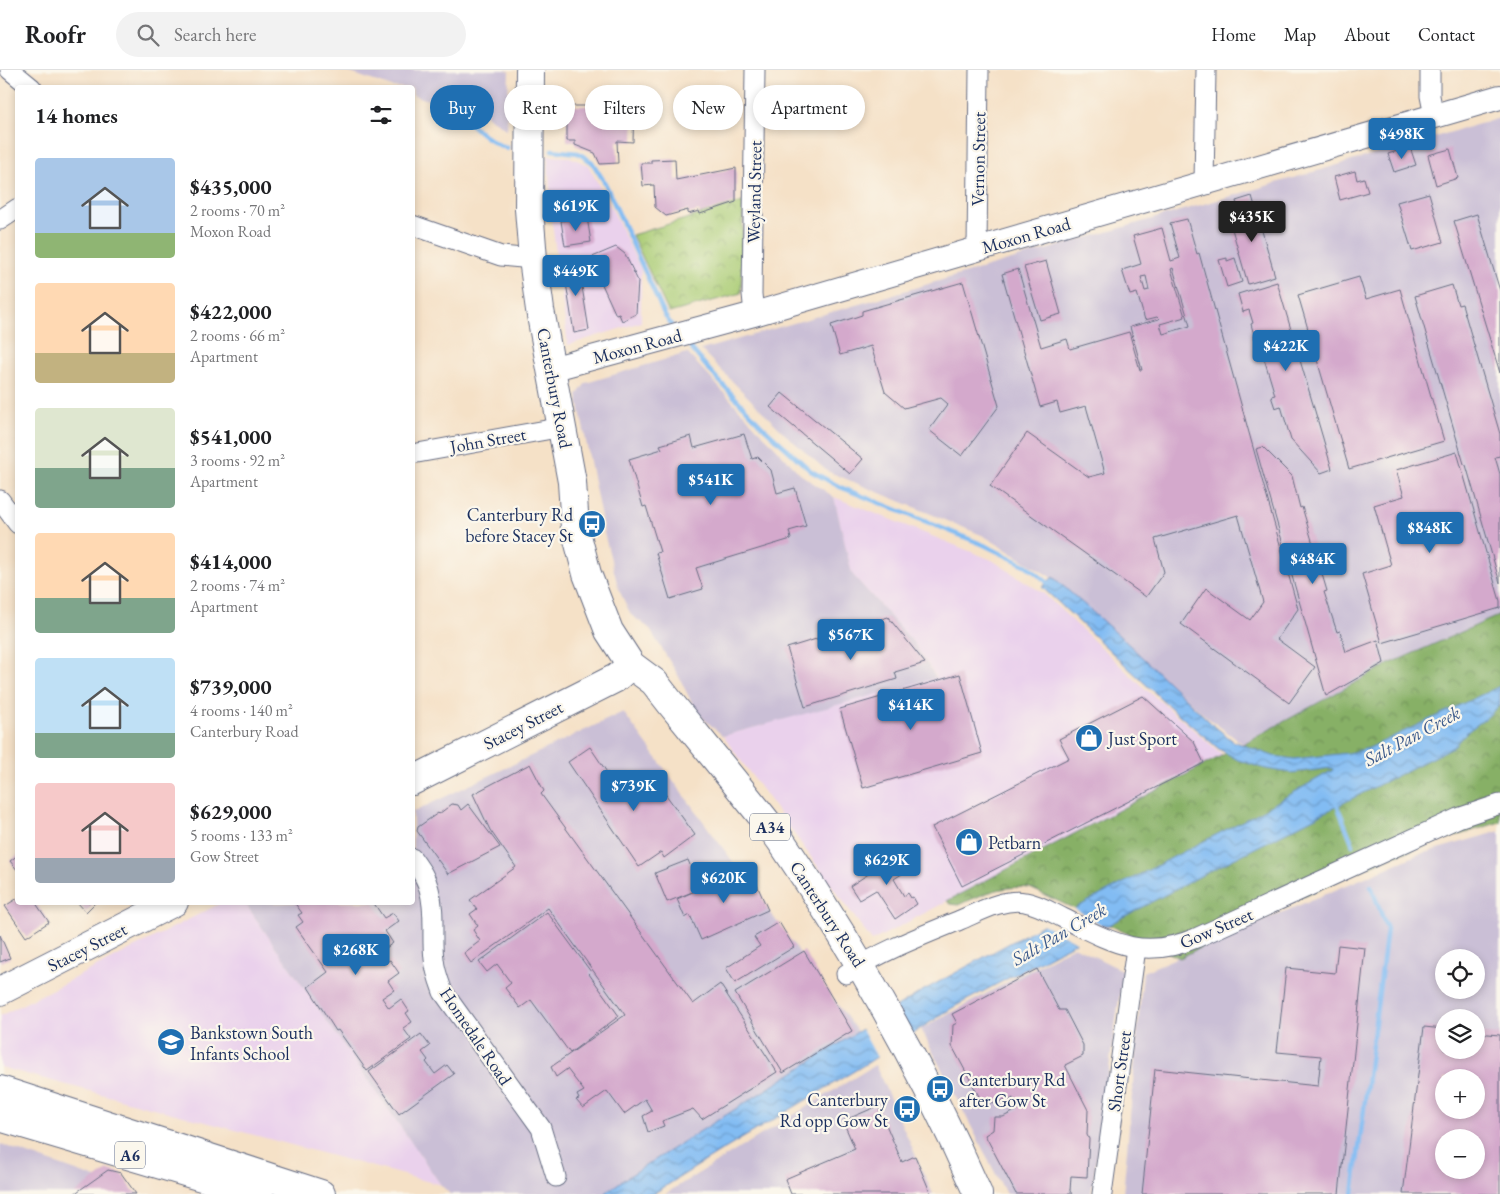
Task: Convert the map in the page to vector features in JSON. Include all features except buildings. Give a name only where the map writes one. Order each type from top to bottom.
[{"type":"highway","name":"Canterbury Road","points":[[530,70],[529,208],[533,259],[572,482],[575,528],[586,574],[609,631],[632,665],[654,682],[782,843],[897,1048],[961,1155],[978,1194]]},
{"type":"highway","name":"Stacey Street","points":[[415,780],[616,678],[632,665]]},
{"type":"highway","name":"Stacey Street","points":[[0,991],[168,905]]},
{"type":"highway","name":"Canterbury Road","points":[[897,1048],[960,1194]]},
{"type":"highway","name":"A6","points":[[0,1090],[321,1194]]},
{"type":"highway","name":"A6","points":[[0,1117],[259,1194]]},
{"type":"main road","name":"Moxon Road","points":[[551,369],[754,314],[1500,97]]},
{"type":"street","points":[[10,70],[28,85]]},
{"type":"street","name":"Weyland Street","points":[[754,314],[752,294],[755,70]]},
{"type":"street","name":"Vernon Street","points":[[977,249],[980,70]]},
{"type":"street","points":[[1204,183],[1206,70]]},
{"type":"street","points":[[1430,70],[1430,96],[1434,116]]},
{"type":"street","points":[[0,220],[15,210]]},
{"type":"street","points":[[415,226],[501,256],[533,259]]},
{"type":"street","name":"John Street","points":[[415,453],[563,427]]},
{"type":"street","points":[[0,500],[15,520]]},
{"type":"street","name":"Gow Street","points":[[853,969],[903,944],[999,905],[1023,901],[1042,907],[1100,937],[1123,946],[1162,948],[1187,942],[1458,818],[1500,804]]},
{"type":"street","name":"Homedale Road","points":[[415,862],[429,887],[432,902],[434,958],[437,977],[444,992],[541,1128],[556,1177]]},
{"type":"street","name":"Short Street","points":[[1102,1194],[1136,948]]},
{"type":"shaded area","points":[[342,70],[509,71],[509,85],[504,85],[504,128],[494,121],[494,85],[430,85],[430,101],[415,96],[415,85],[386,85]]},
{"type":"shaded area","points":[[1500,118],[1500,615],[1389,664],[1243,744],[1208,718],[1049,576],[984,536],[827,471],[786,435],[701,350]]},
{"type":"shaded area","points":[[548,156],[570,157],[588,165],[614,213],[641,270],[641,322],[568,345],[552,222]]},
{"type":"shaded area","points":[[687,353],[800,474],[834,497],[852,574],[913,642],[936,678],[723,736],[697,713],[678,675],[649,628],[631,615],[619,590],[604,533],[577,395],[586,383]]},
{"type":"shaded area","points":[[834,497],[992,560],[1043,593],[1142,686],[1223,755],[872,941],[723,736],[936,677],[913,642],[852,574]]},
{"type":"shaded area","points":[[623,712],[860,1035],[607,1194],[450,1194],[441,1185],[246,905],[415,905],[415,811]]},
{"type":"shaded area","points":[[1500,831],[1500,1194],[1123,1194],[1143,972],[1417,855]]},
{"type":"shaded area","name":"Bankstown South Infants School","points":[[217,905],[246,905],[441,1185],[0,1067],[0,1016]]},
{"type":"shaded area","points":[[1074,946],[1123,971],[1091,1194],[1006,1194],[921,1029]]},
{"type":"shaded area","points":[[875,1065],[933,1194],[665,1194]]},
{"type":"shaded area","points":[[0,1144],[141,1194],[0,1194]]},
{"type":"green space","points":[[743,202],[741,293],[669,313],[632,235]]},
{"type":"green space","points":[[1500,615],[1500,822],[1396,855],[1278,907],[1180,958],[1030,888],[1001,889],[958,905],[947,901],[1223,755],[1389,664]]},
{"type":"water","name":"Salt Pan Creek","points":[[1053,577],[1124,640],[1213,725],[1233,741],[1273,756],[1294,759],[1348,753],[1369,748],[1500,686],[1500,705],[1467,732],[1453,747],[1210,871],[952,1008],[869,1062],[653,1194],[604,1194],[623,1180],[924,990],[1039,927],[1256,814],[1333,770],[1332,768],[1291,773],[1266,769],[1238,760],[1219,749],[1170,707],[1042,587]]},
{"type":"pier","points":[[1072,907],[1107,928],[1079,943],[1041,923]]},
{"type":"pier","points":[[894,1005],[912,1037],[878,1059],[860,1026]]},
{"type":"waterway","points":[[478,130],[488,139],[507,148]]},
{"type":"waterway","points":[[552,150],[578,153],[592,162],[605,183],[665,316],[671,324]]},
{"type":"waterway","points":[[690,347],[763,427],[811,471],[840,487],[984,545],[1027,566],[1052,586]]},
{"type":"waterway","points":[[1335,800],[1353,845]]},
{"type":"waterway","points":[[1353,1194],[1387,929],[1371,886]]},
{"type":"place","name":"Canterbury Rd before Stacey St","points":[[592,524]]},
{"type":"place","name":"Just Sport","points":[[1089,738]]},
{"type":"place","name":"Petbarn","points":[[969,842]]},
{"type":"place","name":"Bankstown South Infants School","points":[[171,1042]]},
{"type":"place","name":"Canterbury Rd after Gow St","points":[[940,1089]]},
{"type":"place","name":"Canterbury Rd opp Gow St","points":[[907,1109]]}]
